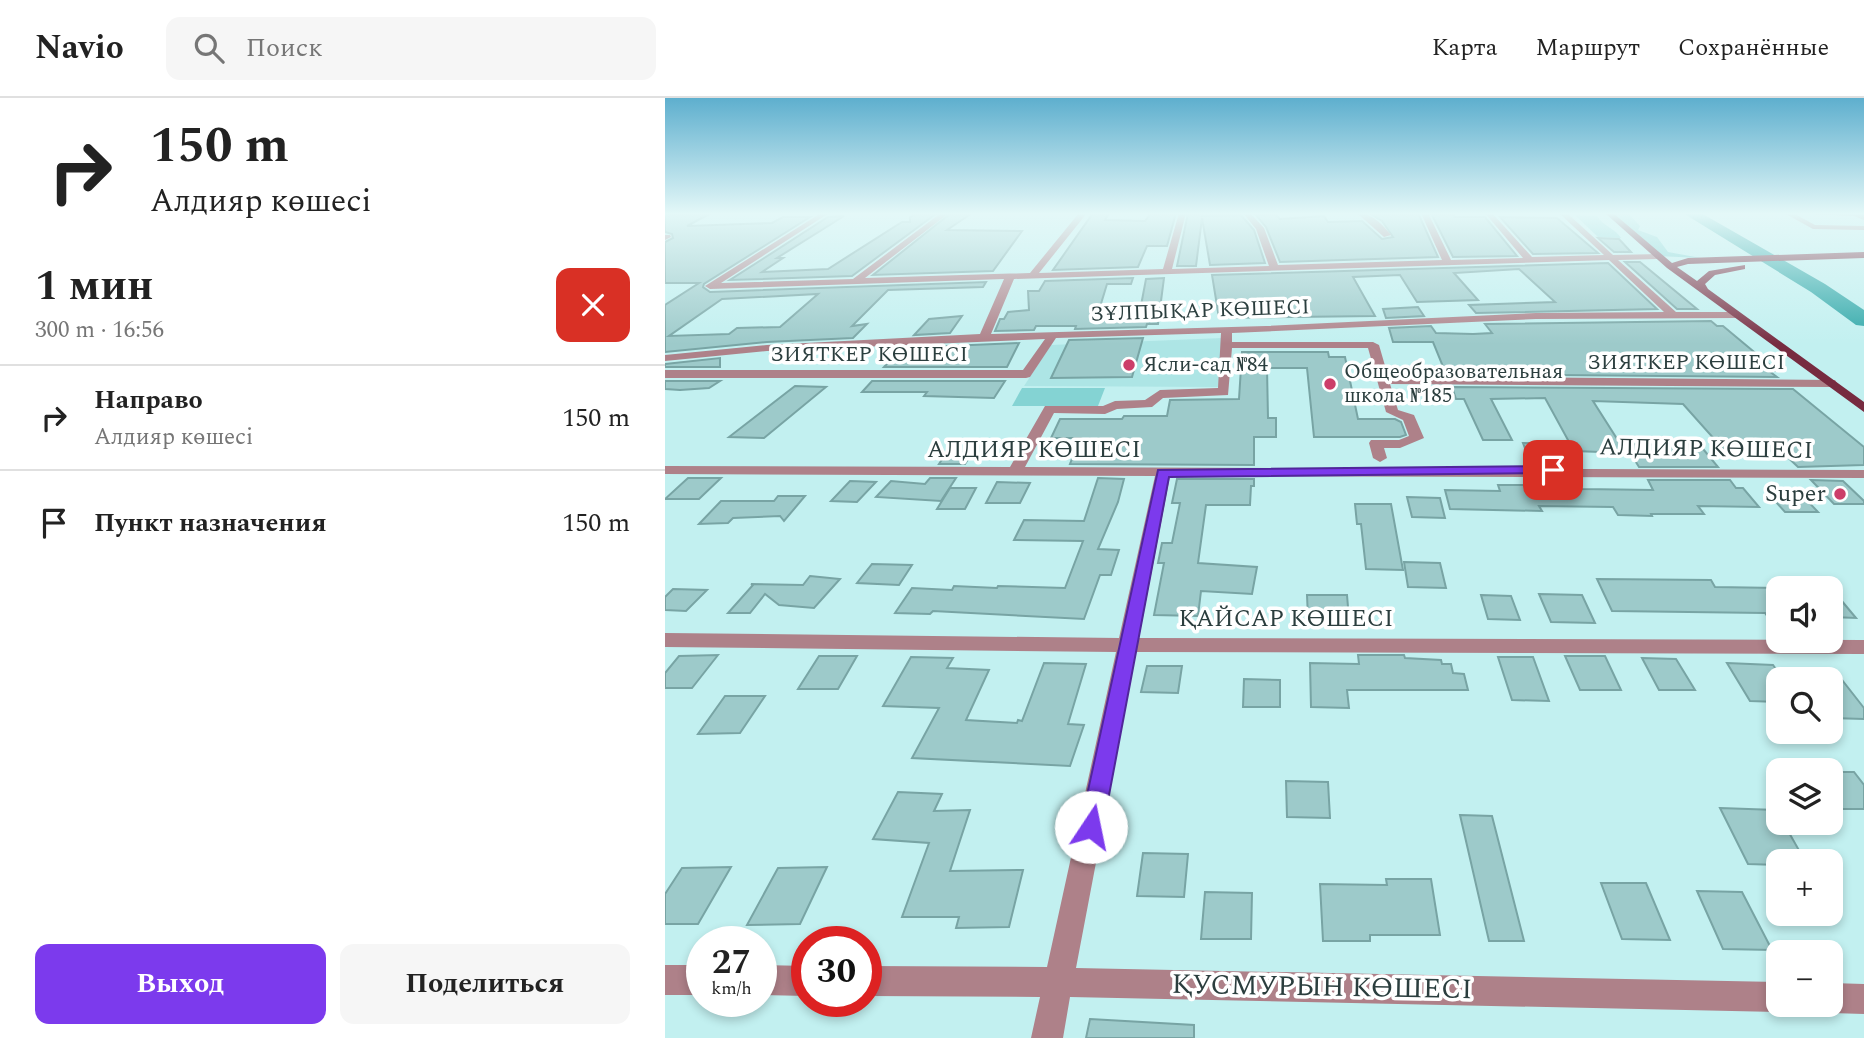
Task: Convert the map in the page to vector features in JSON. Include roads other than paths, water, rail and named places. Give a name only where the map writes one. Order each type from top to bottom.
[{"type":"main road","points":[[1658,257],[1864,408]]},
{"type":"main road","points":[[1682,257],[1730,259],[1758,266],[1864,262]]},
{"type":"main road","points":[[1704,257],[1714,258]]},
{"type":"main road","points":[[1670,266],[1699,268],[1793,257]]},
{"type":"main road","points":[[1670,266],[1688,261],[1730,259]]},
{"type":"main road","points":[[1704,291],[1700,283],[1704,277],[1744,262]]},
{"type":"street","points":[[756,257],[711,286],[1587,257]]},
{"type":"street","points":[[854,282],[887,257]]},
{"type":"street","points":[[1033,276],[1048,257]]},
{"type":"street","points":[[1167,271],[1171,257]]},
{"type":"street","points":[[1271,257],[1274,267]]},
{"type":"street","points":[[1445,257],[1447,261]]},
{"type":"street","points":[[1611,257],[1673,315]]},
{"type":"street","points":[[984,337],[1010,276]]},
{"type":"street","name":"ЗҰЛПЫҚАР КӨШЕСІ","points":[[665,358],[767,348],[984,337],[1227,330],[1536,316],[1737,315]]},
{"type":"street","points":[[1014,473],[1051,409],[1105,410],[1115,405],[1147,404],[1160,394],[1224,393],[1227,330]]},
{"type":"street","name":"ЗИЯТКЕР КӨШЕСІ","points":[[665,374],[1026,374],[1053,335]]},
{"type":"street","points":[[1226,345],[1373,345],[1392,412],[1409,418],[1417,438],[1401,444],[1376,443],[1380,458]]},
{"type":"street","name":"ЗИЯТКЕР КӨШЕСІ","points":[[1384,380],[1831,383]]},
{"type":"street","name":"АЛДИЯР КӨШЕСІ","points":[[665,470],[1014,473],[1553,470],[1864,474]]},
{"type":"street","points":[[1047,1038],[1163,473]]},
{"type":"street","name":"ҚАЙСАР КӨШЕСІ","points":[[665,640],[1128,645],[1864,647]]},
{"type":"street","points":[[665,980],[686,980]]},
{"type":"street","name":"ҚУСМУРЫН КӨШЕСІ","points":[[882,981],[1059,982],[1766,997]]},
{"type":"street","points":[[1843,998],[1864,999]]},
{"type":"waterway","points":[[1765,257],[1818,288],[1864,320]]},
{"type":"place","name":"Ясли-сад №84","points":[[1129,365]]},
{"type":"place","name":"Общеобразовательная школа №185","points":[[1330,384]]},
{"type":"place","name":"Super","points":[[1840,494]]}]
